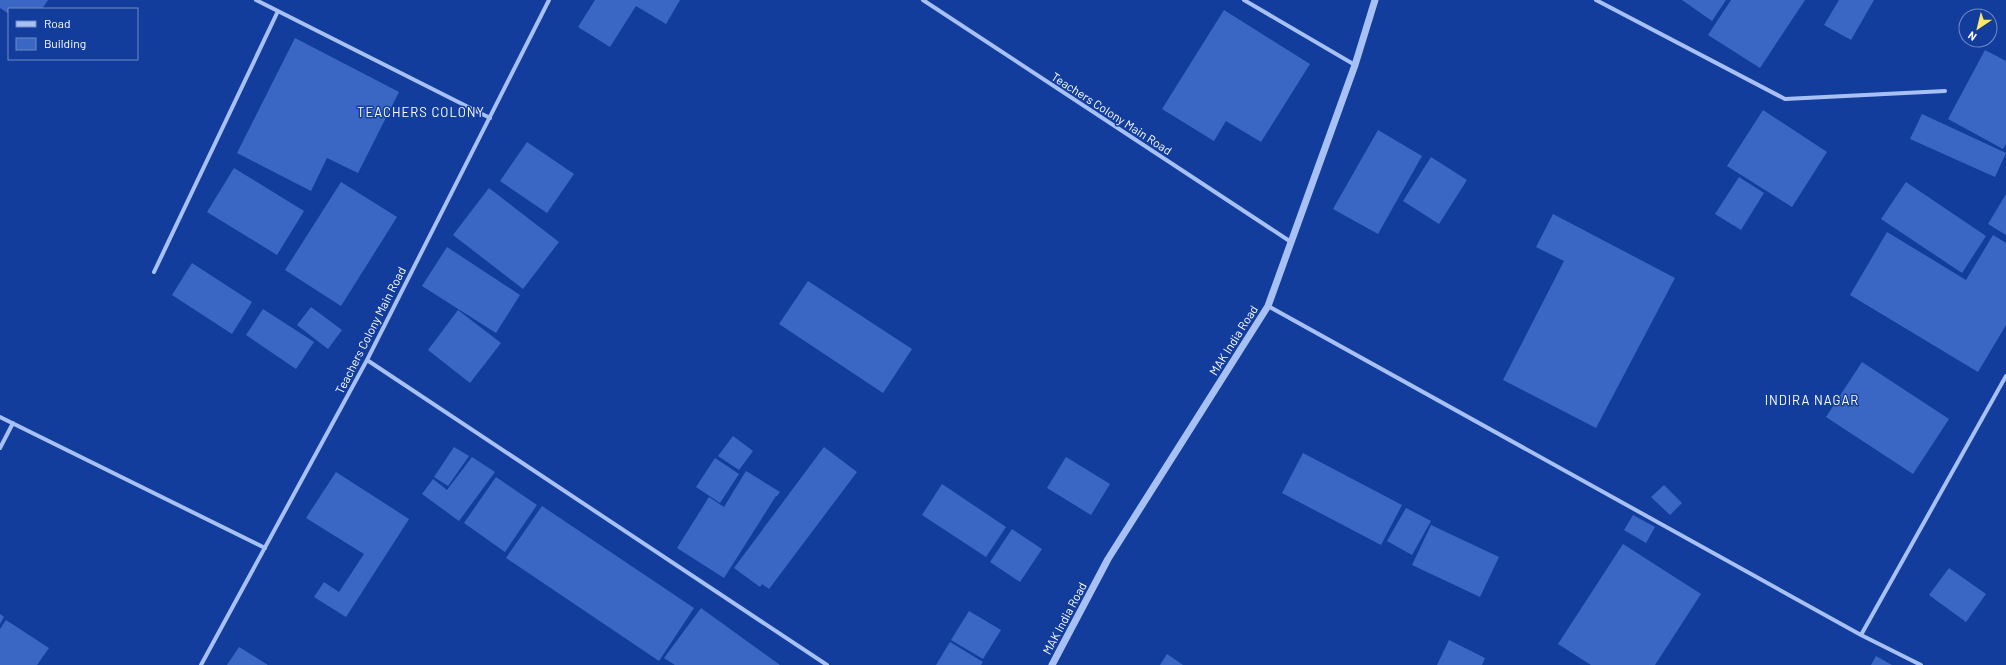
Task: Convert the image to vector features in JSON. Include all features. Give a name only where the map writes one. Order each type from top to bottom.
[{"type":"street","points":[[256,0],[490,118]]},
{"type":"street","name":"Teachers Colony Main Road","points":[[201,665],[367,360],[549,0]]},
{"type":"street","name":"Teachers Colony Main Road","points":[[923,0],[1291,242]]},
{"type":"street","points":[[1244,0],[1355,65]]},
{"type":"street","name":"MAK India Road","points":[[1052,665],[1108,559],[1268,306],[1355,65],[1375,0]]},
{"type":"street","points":[[1596,0],[1785,99],[1945,91]]},
{"type":"street","points":[[154,272],[278,11]]},
{"type":"street","points":[[1268,306],[1861,635],[1921,665]]},
{"type":"street","points":[[367,360],[827,665]]},
{"type":"street","points":[[1861,635],[2006,376]]},
{"type":"street","points":[[0,417],[265,548]]},
{"type":"street","points":[[0,448],[13,423]]},
{"type":"building","points":[[0,0],[48,0],[43,8],[8,8],[8,13],[0,8]]},
{"type":"building","points":[[595,0],[680,0],[666,24],[636,6],[610,47],[578,27]]},
{"type":"building","points":[[1682,0],[1726,0],[1712,21]]},
{"type":"building","points":[[1731,0],[1805,0],[1760,68],[1708,35]]},
{"type":"building","points":[[1839,0],[1874,0],[1851,40],[1824,25]]},
{"type":"building","points":[[1224,10],[1310,64],[1261,142],[1226,121],[1214,141],[1162,109]]},
{"type":"building","points":[[295,38],[399,92],[358,173],[327,158],[311,191],[237,153]]},
{"type":"building","points":[[1985,50],[2006,61],[2006,144],[2003,149],[1948,119]]},
{"type":"building","points":[[1763,110],[1827,152],[1792,207],[1727,166]]},
{"type":"building","points":[[1922,114],[2006,153],[1995,177],[1910,139]]},
{"type":"building","points":[[1378,130],[1422,156],[1378,234],[1333,209]]},
{"type":"building","points":[[527,142],[574,174],[547,213],[500,181]]},
{"type":"building","points":[[1431,157],[1467,180],[1439,224],[1403,201]]},
{"type":"building","points":[[234,168],[304,211],[277,255],[207,212]]},
{"type":"building","points":[[1739,177],[1764,193],[1741,230],[1715,214]]},
{"type":"building","points":[[341,182],[397,217],[341,306],[285,270]]},
{"type":"building","points":[[1906,182],[1986,236],[1962,273],[1881,219]]},
{"type":"building","points":[[489,188],[559,242],[523,289],[453,235]]},
{"type":"building","points":[[2006,194],[2006,235],[1988,224]]},
{"type":"building","points":[[1553,214],[1675,278],[1596,428],[1503,380],[1564,261],[1536,247]]},
{"type":"building","points":[[1887,232],[1966,280],[1993,235],[2006,243],[2006,325],[1978,372],[1850,295]]},
{"type":"building","points":[[447,247],[520,295],[496,333],[422,286]]},
{"type":"building","points":[[192,263],[252,302],[232,334],[172,295]]},
{"type":"building","points":[[808,281],[912,349],[883,393],[779,324]]},
{"type":"building","points":[[311,307],[342,330],[328,349],[297,325]]},
{"type":"building","points":[[263,309],[314,342],[296,369],[246,335]]},
{"type":"building","points":[[458,310],[501,343],[470,383],[428,350]]},
{"type":"building","points":[[1862,362],[1949,419],[1913,474],[1826,417]]},
{"type":"building","points":[[733,436],[753,451],[739,470],[718,456]]},
{"type":"building","points":[[454,447],[469,456],[448,486],[434,477]]},
{"type":"building","points":[[824,447],[857,472],[769,589],[762,584],[760,587],[734,568]]},
{"type":"building","points":[[1303,453],[1402,505],[1381,545],[1282,493]]},
{"type":"building","points":[[472,457],[495,472],[459,521],[422,494],[433,479],[447,490]]},
{"type":"building","points":[[1066,457],[1110,484],[1091,515],[1047,488]]},
{"type":"building","points":[[715,458],[739,474],[720,503],[696,487]]},
{"type":"building","points":[[746,471],[780,492],[724,578],[677,548],[709,497],[724,507]]},
{"type":"building","points":[[336,472],[409,519],[346,617],[314,597],[324,582],[339,592],[364,554],[306,518]]},
{"type":"building","points":[[496,477],[537,505],[505,552],[464,523]]},
{"type":"building","points":[[942,484],[1006,527],[986,557],[922,515]]},
{"type":"building","points":[[1664,485],[1682,503],[1670,515],[1651,497]]},
{"type":"building","points":[[542,506],[694,608],[659,661],[506,558]]},
{"type":"building","points":[[1406,508],[1431,521],[1412,555],[1387,541]]},
{"type":"building","points":[[1633,515],[1655,527],[1646,543],[1624,530]]},
{"type":"building","points":[[1431,525],[1499,557],[1480,597],[1412,565]]},
{"type":"building","points":[[1012,529],[1042,549],[1020,582],[990,562]]},
{"type":"building","points":[[1623,544],[1701,594],[1655,665],[1591,665],[1558,644]]},
{"type":"building","points":[[1949,568],[1986,594],[1966,622],[1929,595]]},
{"type":"building","points":[[701,608],[780,665],[675,665],[664,658]]},
{"type":"building","points":[[969,611],[1001,630],[983,659],[951,640]]},
{"type":"building","points":[[0,614],[4,617],[0,624]]},
{"type":"building","points":[[6,620],[49,648],[37,665],[0,665],[0,629]]},
{"type":"building","points":[[1449,640],[1485,658],[1482,665],[1437,665]]},
{"type":"building","points":[[950,642],[983,662],[981,665],[936,665]]},
{"type":"building","points":[[239,647],[268,665],[227,665]]},
{"type":"building","points":[[1167,654],[1183,665],[1160,665]]},
{"type":"building","points":[[1876,656],[1892,665],[1871,665]]},
{"type":"district","name":"TEACHERS COLONY","points":[[421,112]]},
{"type":"district","name":"INDIRA NAGAR","points":[[1812,400]]}]
